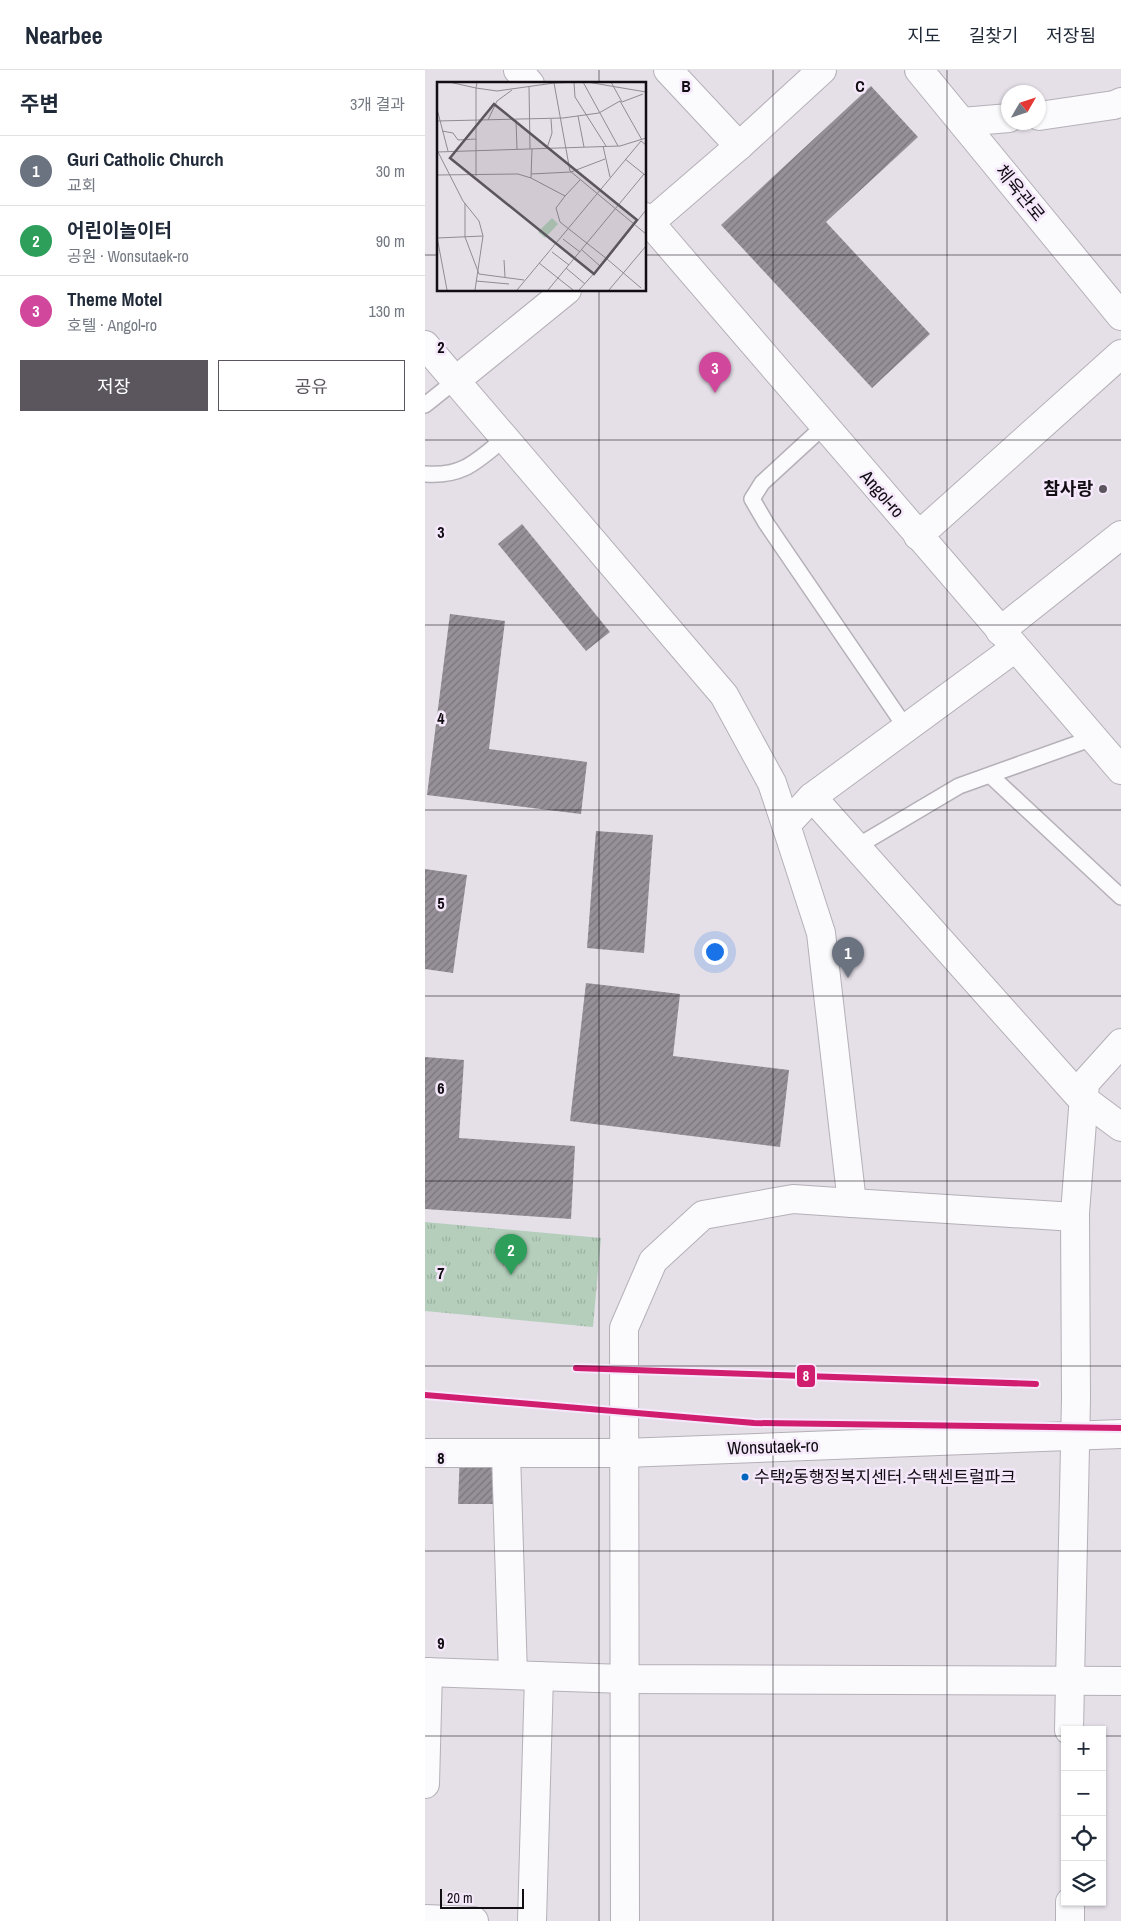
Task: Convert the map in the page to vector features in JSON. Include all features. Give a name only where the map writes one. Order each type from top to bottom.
[{"type":"street","points":[[518,70],[528,82]]},
{"type":"street","points":[[668,70],[739,146]]},
{"type":"street","points":[[647,222],[739,146],[822,70]]},
{"type":"street","name":"체육관로","points":[[919,70],[1121,316]]},
{"type":"street","points":[[1046,115],[1114,105],[1121,102]]},
{"type":"street","points":[[962,122],[1001,119]]},
{"type":"street","name":"Angol-ro","points":[[647,222],[1007,640],[1093,738],[1119,764]]},
{"type":"street","points":[[455,381],[566,291]]},
{"type":"street","points":[[425,345],[725,695],[771,783],[821,933],[852,1203]]},
{"type":"street","points":[[918,536],[1121,354]]},
{"type":"street","points":[[786,825],[812,798],[906,728],[1007,640],[1121,535]]},
{"type":"street","points":[[812,798],[1084,1099],[1121,1127]]},
{"type":"street","points":[[1069,1726],[1074,1434],[1075,1217],[1085,1084],[1120,1045]]},
{"type":"street","points":[[625,1921],[624,1328],[653,1261],[703,1215],[793,1199],[1075,1217]]},
{"type":"street","name":"Wonsutaek-ro","points":[[425,1453],[624,1453],[1074,1434],[1121,1434]]},
{"type":"street","points":[[506,1454],[526,1675],[532,1921]]},
{"type":"street","points":[[425,1784],[426,1672],[624,1680],[1121,1681]]},
{"type":"street","points":[[1070,1906],[1070,1921]]},
{"type":"street","points":[[425,1919],[474,1921]]},
{"type":"lane","points":[[425,405],[455,381]]},
{"type":"lane","points":[[824,426],[762,483],[752,499],[766,523],[906,728]]},
{"type":"lane","points":[[425,474],[443,476],[463,470],[505,438]]},
{"type":"lane","points":[[856,847],[959,786],[1093,738]]},
{"type":"lane","points":[[991,776],[1121,897]]},
{"type":"green space","points":[[425,1222],[601,1238],[593,1327],[425,1311]]},
{"type":"building","points":[[871,86],[918,137],[826,222],[930,334],[872,388],[721,225]]},
{"type":"building","points":[[522,524],[610,632],[586,651],[498,544]]},
{"type":"building","points":[[450,614],[505,621],[489,749],[587,762],[581,814],[427,795]]},
{"type":"building","points":[[596,831],[653,835],[644,953],[587,948]]},
{"type":"building","points":[[425,869],[467,875],[453,973],[425,969]]},
{"type":"building","points":[[586,983],[680,994],[673,1056],[789,1070],[780,1147],[570,1121]]},
{"type":"building","points":[[425,1057],[464,1060],[459,1138],[575,1146],[571,1219],[425,1209]]},
{"type":"building","points":[[460,1453],[506,1454],[508,1504],[458,1504]]},
{"type":"transit line","name":"8","points":[[576,1368],[1036,1384]]},
{"type":"transit line","name":"8","points":[[425,1395],[754,1423],[1121,1428]]},
{"type":"place","name":"Theme Motel","points":[[715,393]]},
{"type":"place","name":"참사랑","points":[[1103,489]]},
{"type":"place","name":"Guri Catholic Church","points":[[848,978]]},
{"type":"place","name":"어린이놀이터","points":[[511,1275]]},
{"type":"place","name":"수택2동행정복지센터.수택센트럴파크","points":[[745,1477]]}]
